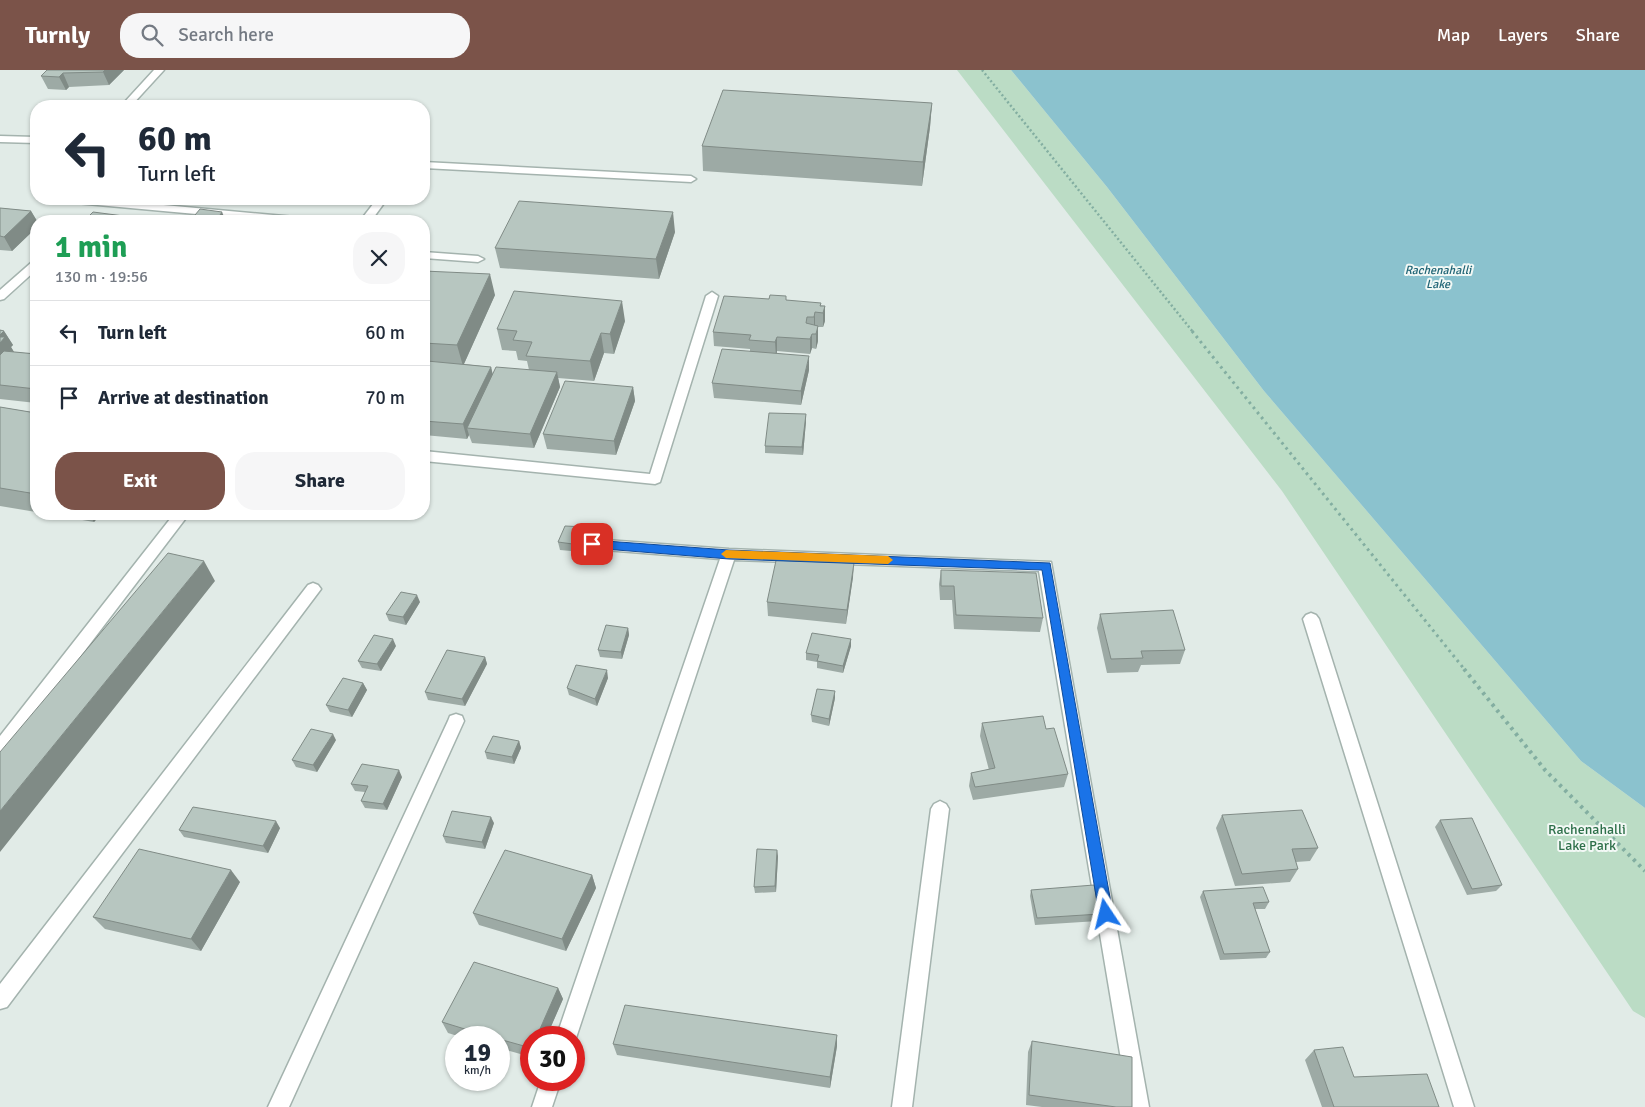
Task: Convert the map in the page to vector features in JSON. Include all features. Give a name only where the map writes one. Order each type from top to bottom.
[{"type":"street","points":[[132,100],[159,70]]},
{"type":"street","points":[[0,139],[30,140]]},
{"type":"street","points":[[430,165],[691,179]]},
{"type":"street","points":[[131,205],[240,215]]},
{"type":"street","points":[[370,215],[377,205]]},
{"type":"street","points":[[430,255],[478,259]]},
{"type":"street","points":[[0,296],[30,269]]},
{"type":"street","points":[[430,457],[655,479],[712,296]]},
{"type":"street","points":[[0,749],[177,520]]},
{"type":"street","points":[[592,544],[729,554],[1046,566],[1139,1107]]},
{"type":"street","points":[[570,1026],[729,554]]},
{"type":"street","points":[[0,1000],[313,590]]},
{"type":"street","points":[[1311,619],[1464,1107]]},
{"type":"street","points":[[278,1107],[456,721]]},
{"type":"street","points":[[902,1107],[940,809]]},
{"type":"street","points":[[542,1107],[548,1091]]},
{"type":"path","points":[[982,70],[1545,770],[1645,871]]},
{"type":"green space","name":"Rachenahalli Lake Park","points":[[957,70],[1011,70],[1107,187],[1264,391],[1581,761],[1645,808],[1645,1018],[1633,1011],[1282,491]]},
{"type":"water","name":"Rachenahalli Lake","points":[[1011,70],[1645,70],[1645,808],[1581,761],[1264,391],[1107,187]]},
{"type":"building","points":[[47,70],[105,70],[103,72],[63,73],[59,77],[41,76]]},
{"type":"building","points":[[723,90],[932,103],[923,162],[702,146]]},
{"type":"building","points":[[519,201],[673,212],[656,259],[495,248]]},
{"type":"building","points":[[0,208],[31,211],[4,237],[0,236]]},
{"type":"building","points":[[200,209],[222,212],[220,215],[195,215]]},
{"type":"building","points":[[93,212],[116,215],[90,215]]},
{"type":"building","points":[[430,271],[490,274],[457,345],[430,343]]},
{"type":"building","points":[[514,291],[622,301],[610,334],[601,333],[590,361],[526,356],[532,342],[513,340],[517,331],[497,329]]},
{"type":"building","points":[[770,295],[786,296],[786,300],[821,303],[820,306],[825,306],[823,313],[815,312],[814,317],[807,317],[806,323],[818,326],[816,334],[812,334],[810,339],[777,337],[775,342],[749,340],[751,335],[713,332],[724,296],[769,299]]},
{"type":"building","points":[[722,349],[809,356],[801,391],[712,383]]},
{"type":"building","points":[[4,351],[30,353],[30,388],[0,385],[0,355]]},
{"type":"building","points":[[430,361],[491,367],[463,424],[430,421]]},
{"type":"building","points":[[496,367],[557,372],[530,434],[467,428]]},
{"type":"building","points":[[565,381],[633,387],[614,441],[543,434]]},
{"type":"building","points":[[0,407],[30,412],[30,493],[0,488]]},
{"type":"building","points":[[769,413],[806,414],[802,447],[765,446]]},
{"type":"building","points":[[565,526],[587,527],[580,545],[558,542]]},
{"type":"building","points":[[168,553],[204,561],[0,811],[0,752]]},
{"type":"building","points":[[777,556],[854,563],[847,610],[767,602]]},
{"type":"building","points":[[941,570],[1036,573],[1043,618],[956,615],[954,586],[941,586]]},
{"type":"building","points":[[401,592],[417,595],[403,617],[386,614]]},
{"type":"building","points":[[1173,610],[1185,650],[1141,651],[1143,658],[1111,659],[1100,614]]},
{"type":"building","points":[[606,625],[628,628],[621,652],[598,650]]},
{"type":"building","points":[[812,633],[851,639],[843,666],[817,661],[819,655],[806,653]]},
{"type":"building","points":[[374,635],[393,639],[377,664],[358,661]]},
{"type":"building","points":[[447,650],[485,657],[462,699],[425,692]]},
{"type":"building","points":[[576,665],[607,670],[595,699],[567,688]]},
{"type":"building","points":[[343,678],[363,683],[348,710],[326,705]]},
{"type":"building","points":[[817,689],[835,691],[829,719],[811,715]]},
{"type":"building","points":[[1043,716],[1046,729],[1054,728],[1068,774],[975,787],[971,773],[995,768],[982,723]]},
{"type":"building","points":[[311,729],[333,734],[313,765],[292,760]]},
{"type":"building","points":[[493,736],[519,741],[512,757],[485,752]]},
{"type":"building","points":[[362,764],[399,770],[383,804],[361,801],[368,786],[351,784]]},
{"type":"building","points":[[193,807],[276,821],[263,846],[179,830]]},
{"type":"building","points":[[1302,810],[1318,848],[1292,849],[1298,869],[1242,874],[1222,815]]},
{"type":"building","points":[[452,811],[491,817],[482,842],[443,836]]},
{"type":"building","points":[[1472,818],[1502,885],[1472,889],[1440,820]]},
{"type":"building","points":[[139,849],[231,870],[191,939],[93,917]]},
{"type":"building","points":[[757,849],[777,850],[775,886],[754,887]]},
{"type":"building","points":[[505,850],[592,875],[562,939],[473,913]]},
{"type":"building","points":[[1094,885],[1100,914],[1037,918],[1031,890]]},
{"type":"building","points":[[1263,887],[1269,902],[1253,903],[1270,952],[1224,954],[1203,891]]},
{"type":"building","points":[[474,962],[558,988],[541,1026],[520,1026],[520,1045],[510,1042],[510,1026],[455,1026],[442,1022]]},
{"type":"building","points":[[625,1005],[837,1035],[830,1077],[613,1044]]},
{"type":"building","points":[[1032,1041],[1132,1057],[1132,1107],[1116,1107],[1029,1095]]},
{"type":"building","points":[[1343,1047],[1354,1077],[1427,1074],[1439,1107],[1334,1107],[1314,1050]]},
{"type":"slow traffic","points":[[726,554],[888,560]]},
{"type":"route","points":[[592,544],[729,554],[1046,566],[1106,914]]}]
